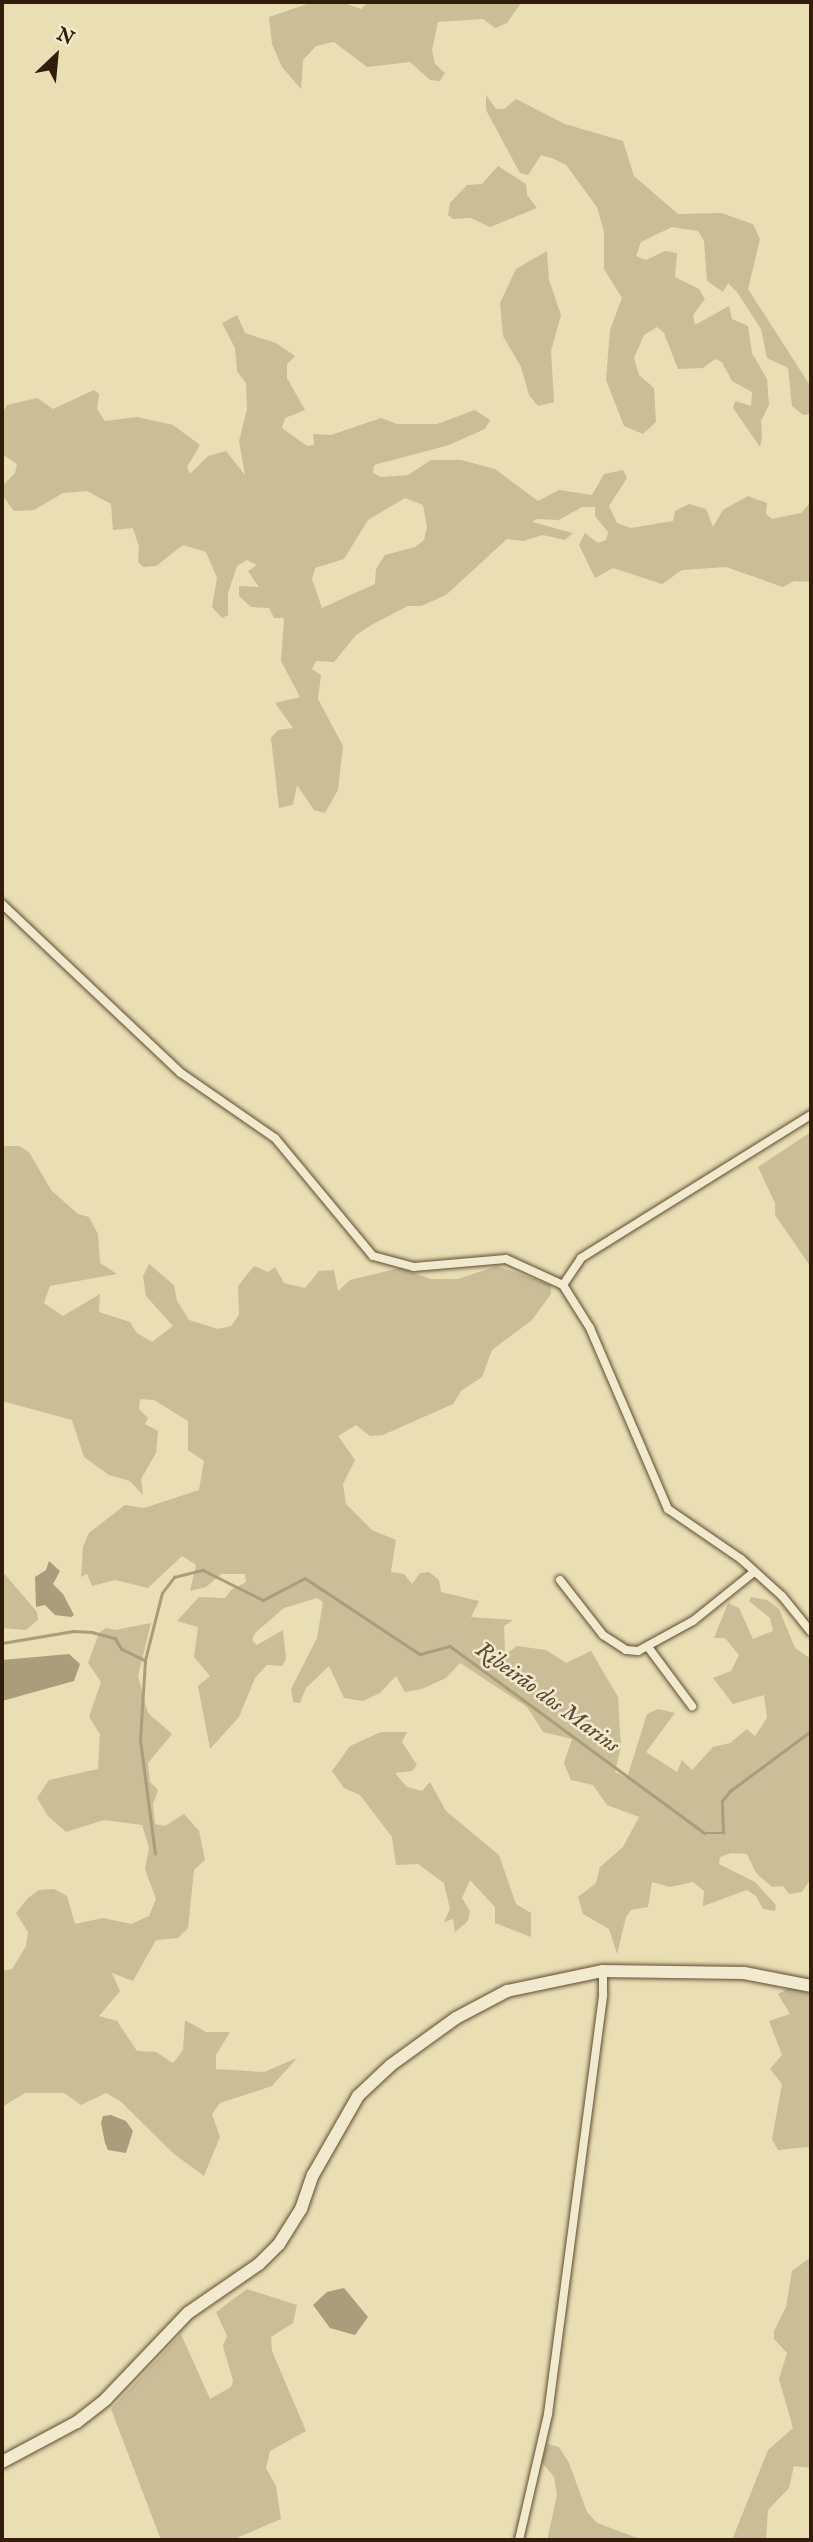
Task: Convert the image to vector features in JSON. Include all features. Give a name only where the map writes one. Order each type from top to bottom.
[{"type":"main road","points":[[2,2462],[77,2422],[106,2399],[188,2313],[266,2258],[301,2209],[313,2175],[358,2096],[391,2065],[431,2034],[507,1991],[603,1971],[744,1973],[811,1986]]},
{"type":"street","points":[[2,904],[172,1065],[275,1138],[373,1256],[414,1266],[506,1259],[563,1285],[590,1328],[668,1509],[782,1596],[811,1632]]},
{"type":"street","points":[[563,1285],[581,1258],[811,1115]]},
{"type":"street","points":[[560,1580],[614,1644],[625,1650],[648,1647],[693,1621],[754,1572]]},
{"type":"street","points":[[648,1647],[692,1706]]},
{"type":"street","points":[[519,2540],[548,2414],[603,1995],[603,1971]]},
{"type":"shaded area","points":[[313,2],[342,2],[361,9],[368,2],[522,2],[507,23],[495,28],[483,19],[438,22],[432,50],[435,64],[445,73],[440,81],[430,80],[410,62],[367,67],[334,42],[316,46],[303,60],[301,89],[282,67],[272,44],[269,17]]},
{"type":"shaded area","points":[[486,95],[496,109],[504,109],[516,99],[565,124],[623,141],[634,176],[678,214],[721,213],[753,224],[760,239],[748,289],[811,387],[811,414],[803,415],[792,406],[788,368],[767,358],[761,329],[737,292],[728,283],[723,292],[707,281],[704,241],[698,231],[672,227],[641,242],[636,256],[646,260],[665,251],[677,253],[675,277],[699,289],[705,299],[693,315],[695,325],[729,306],[732,319],[748,326],[752,353],[767,379],[769,405],[761,421],[760,447],[733,408],[735,401],[751,406],[752,392],[732,381],[722,362],[715,359],[703,368],[678,369],[664,333],[657,327],[644,335],[634,358],[639,375],[654,388],[656,422],[643,434],[624,426],[606,380],[610,330],[622,298],[604,269],[604,232],[597,207],[566,165],[554,159],[541,155],[528,175],[520,173],[486,110]]},
{"type":"shaded area","points":[[498,166],[526,184],[527,195],[537,208],[490,227],[471,218],[453,219],[448,215],[450,203],[467,185],[482,184]]},
{"type":"shaded area","points":[[547,251],[549,280],[561,315],[551,351],[554,402],[538,406],[529,395],[521,367],[503,336],[500,303],[516,269]]},
{"type":"shaded area","points":[[237,315],[245,333],[276,343],[295,356],[287,364],[287,378],[305,410],[285,418],[282,428],[307,446],[314,445],[313,434],[331,435],[381,418],[397,424],[437,424],[475,410],[490,420],[485,429],[449,445],[374,465],[373,473],[381,477],[408,475],[431,460],[461,460],[495,469],[538,501],[559,490],[592,495],[604,474],[623,470],[627,478],[609,506],[617,523],[631,528],[673,521],[675,511],[689,504],[706,509],[713,527],[723,510],[748,496],[767,503],[766,514],[772,519],[801,513],[811,502],[811,582],[794,581],[783,587],[726,567],[682,570],[662,584],[613,568],[595,578],[579,545],[585,533],[598,543],[606,540],[608,532],[595,516],[595,507],[582,507],[559,520],[536,519],[532,522],[573,533],[565,540],[543,535],[523,541],[507,539],[446,595],[421,606],[408,606],[373,624],[356,635],[334,662],[316,661],[312,669],[321,675],[318,699],[343,746],[338,790],[325,813],[314,810],[297,785],[293,805],[279,808],[271,738],[278,730],[293,728],[275,703],[300,697],[281,661],[284,618],[274,618],[269,608],[251,607],[239,596],[239,586],[259,587],[248,571],[257,565],[247,560],[237,566],[228,593],[228,615],[222,618],[212,607],[217,578],[206,552],[183,545],[156,566],[143,567],[138,562],[139,547],[133,528],[113,530],[111,504],[87,491],[63,493],[34,510],[14,511],[2,495],[2,486],[15,473],[17,464],[2,454],[2,414],[7,405],[37,398],[53,409],[94,390],[99,394],[97,409],[105,421],[137,417],[173,425],[200,445],[187,467],[190,474],[208,456],[226,451],[245,475],[239,441],[247,409],[246,383],[237,371],[235,348],[222,323]],"holes":[[[405,498],[423,505],[427,527],[424,540],[415,547],[385,555],[376,569],[375,584],[322,608],[312,579],[315,568],[344,559],[368,520]]]},
{"type":"shaded area","points":[[811,1132],[811,1267],[775,1215],[775,1203],[758,1167]]},
{"type":"shaded area","points":[[2,1146],[19,1146],[29,1152],[51,1190],[78,1214],[89,1217],[98,1234],[100,1263],[117,1274],[50,1286],[44,1303],[63,1316],[100,1294],[99,1312],[130,1322],[137,1333],[152,1342],[173,1326],[146,1296],[143,1276],[149,1264],[174,1285],[177,1301],[189,1320],[218,1329],[231,1326],[239,1315],[238,1286],[254,1266],[268,1272],[275,1267],[284,1283],[305,1288],[319,1271],[334,1270],[338,1291],[350,1280],[400,1268],[431,1279],[458,1279],[497,1266],[551,1285],[551,1294],[532,1320],[492,1350],[482,1377],[461,1391],[453,1404],[383,1435],[370,1436],[356,1425],[338,1436],[355,1460],[343,1484],[346,1504],[372,1530],[396,1540],[391,1572],[404,1574],[412,1584],[420,1573],[429,1572],[439,1580],[441,1592],[479,1601],[471,1617],[513,1620],[504,1626],[505,1655],[517,1646],[546,1650],[566,1663],[591,1651],[618,1697],[621,1747],[615,1772],[627,1778],[647,1714],[658,1709],[675,1713],[646,1752],[677,1772],[682,1760],[692,1770],[713,1747],[730,1743],[747,1729],[755,1736],[767,1718],[764,1695],[733,1704],[713,1678],[731,1671],[739,1655],[725,1638],[714,1638],[728,1603],[739,1608],[753,1639],[773,1631],[770,1618],[749,1601],[751,1597],[767,1600],[779,1609],[795,1648],[811,1659],[811,1878],[802,1892],[789,1894],[783,1886],[772,1887],[756,1873],[747,1854],[731,1853],[720,1857],[719,1864],[755,1882],[776,1905],[775,1911],[763,1909],[756,1896],[747,1890],[703,1906],[704,1891],[693,1882],[670,1887],[652,1882],[648,1907],[631,1910],[626,1917],[617,1954],[609,1929],[583,1914],[578,1897],[596,1883],[600,1867],[623,1847],[639,1817],[607,1805],[593,1785],[571,1780],[564,1763],[572,1739],[543,1732],[527,1707],[460,1663],[446,1678],[422,1689],[405,1692],[396,1676],[380,1693],[363,1701],[344,1698],[329,1666],[306,1688],[300,1703],[293,1702],[291,1689],[317,1638],[323,1602],[317,1598],[284,1608],[255,1633],[252,1640],[257,1645],[283,1630],[286,1659],[282,1666],[267,1665],[255,1678],[239,1717],[210,1749],[198,1686],[210,1676],[194,1657],[198,1627],[177,1621],[199,1597],[225,1598],[232,1589],[246,1582],[245,1574],[221,1574],[206,1587],[190,1591],[196,1565],[182,1556],[148,1588],[115,1580],[92,1586],[87,1574],[81,1577],[83,1547],[89,1533],[125,1505],[144,1508],[199,1490],[204,1461],[188,1450],[188,1421],[154,1400],[140,1399],[139,1409],[148,1418],[145,1424],[158,1431],[156,1453],[141,1479],[143,1495],[130,1481],[109,1475],[84,1457],[72,1420],[2,1401]]},
{"type":"shaded area","points":[[49,1561],[60,1571],[53,1584],[63,1594],[74,1615],[71,1617],[55,1615],[45,1605],[36,1607],[35,1577],[46,1570]]},
{"type":"shaded area","points":[[2,1571],[37,1612],[38,1620],[26,1630],[2,1628]]},
{"type":"shaded area","points":[[151,1623],[138,1676],[148,1713],[172,1734],[148,1763],[150,1782],[158,1790],[153,1804],[155,1824],[165,1826],[184,1814],[199,1831],[205,1860],[194,1870],[188,1928],[178,1938],[156,1940],[133,1981],[112,1973],[120,1991],[99,2016],[117,2021],[137,2051],[156,2052],[173,2063],[183,2050],[185,2020],[206,2032],[230,2032],[216,2055],[216,2069],[264,2072],[297,2058],[272,2086],[220,2103],[212,2114],[220,2137],[204,2176],[174,2154],[120,2101],[106,2093],[81,2105],[64,2093],[25,2093],[2,2107],[2,1971],[12,1969],[26,1946],[28,1932],[16,1913],[28,1898],[39,1890],[54,1889],[67,1896],[75,1924],[103,1918],[131,1924],[149,1916],[156,1899],[145,1869],[149,1848],[142,1825],[104,1820],[66,1832],[48,1816],[37,1798],[49,1780],[98,1769],[100,1734],[89,1717],[101,1682],[88,1663],[99,1633],[106,1628],[115,1630]]},
{"type":"shaded area","points":[[69,1654],[80,1664],[74,1681],[2,1701],[2,1660]]},
{"type":"shaded area","points":[[381,1732],[407,1732],[402,1742],[417,1765],[412,1771],[395,1773],[407,1787],[422,1791],[430,1782],[446,1811],[499,1855],[516,1904],[531,1913],[531,1937],[495,1923],[495,1907],[470,1880],[462,1898],[470,1911],[468,1921],[455,1932],[453,1919],[444,1922],[450,1909],[444,1883],[418,1864],[396,1865],[392,1837],[360,1795],[344,1788],[332,1771],[350,1746]]},
{"type":"shaded area","points":[[791,1987],[811,1994],[811,2152],[808,2147],[778,2150],[772,2139],[782,2084],[770,2069],[782,2055],[769,2021],[790,2014],[778,1994]]},
{"type":"shaded area","points":[[111,2115],[126,2121],[133,2131],[126,2153],[108,2150],[105,2143],[101,2123],[103,2116]]},
{"type":"shaded area","points":[[811,2257],[811,2468],[794,2466],[789,2488],[768,2510],[766,2540],[732,2540],[768,2450],[793,2428],[779,2379],[787,2353],[774,2339],[774,2331],[786,2307],[792,2271]]},
{"type":"shaded area","points":[[344,2288],[368,2317],[355,2335],[330,2328],[313,2305],[327,2292]]},
{"type":"shaded area","points":[[247,2289],[297,2305],[293,2323],[271,2337],[272,2351],[306,2431],[270,2451],[266,2468],[276,2486],[281,2519],[232,2540],[161,2540],[111,2409],[181,2334],[210,2399],[231,2387],[233,2381],[223,2346],[227,2336],[216,2312]]},
{"type":"shaded area","points":[[548,2444],[559,2447],[569,2463],[587,2512],[597,2523],[643,2540],[547,2540],[557,2495],[554,2477],[541,2461]]},
{"type":"waterway","name":"Ribeirão dos Marins","points":[[155,1854],[140,1740],[145,1660],[162,1593],[174,1577],[203,1570],[263,1600],[305,1578],[420,1654],[450,1646],[705,1833],[723,1833],[722,1801],[730,1791],[811,1731]]},
{"type":"waterway","points":[[2,1643],[73,1631],[92,1632],[115,1638],[122,1649],[145,1660]]}]
